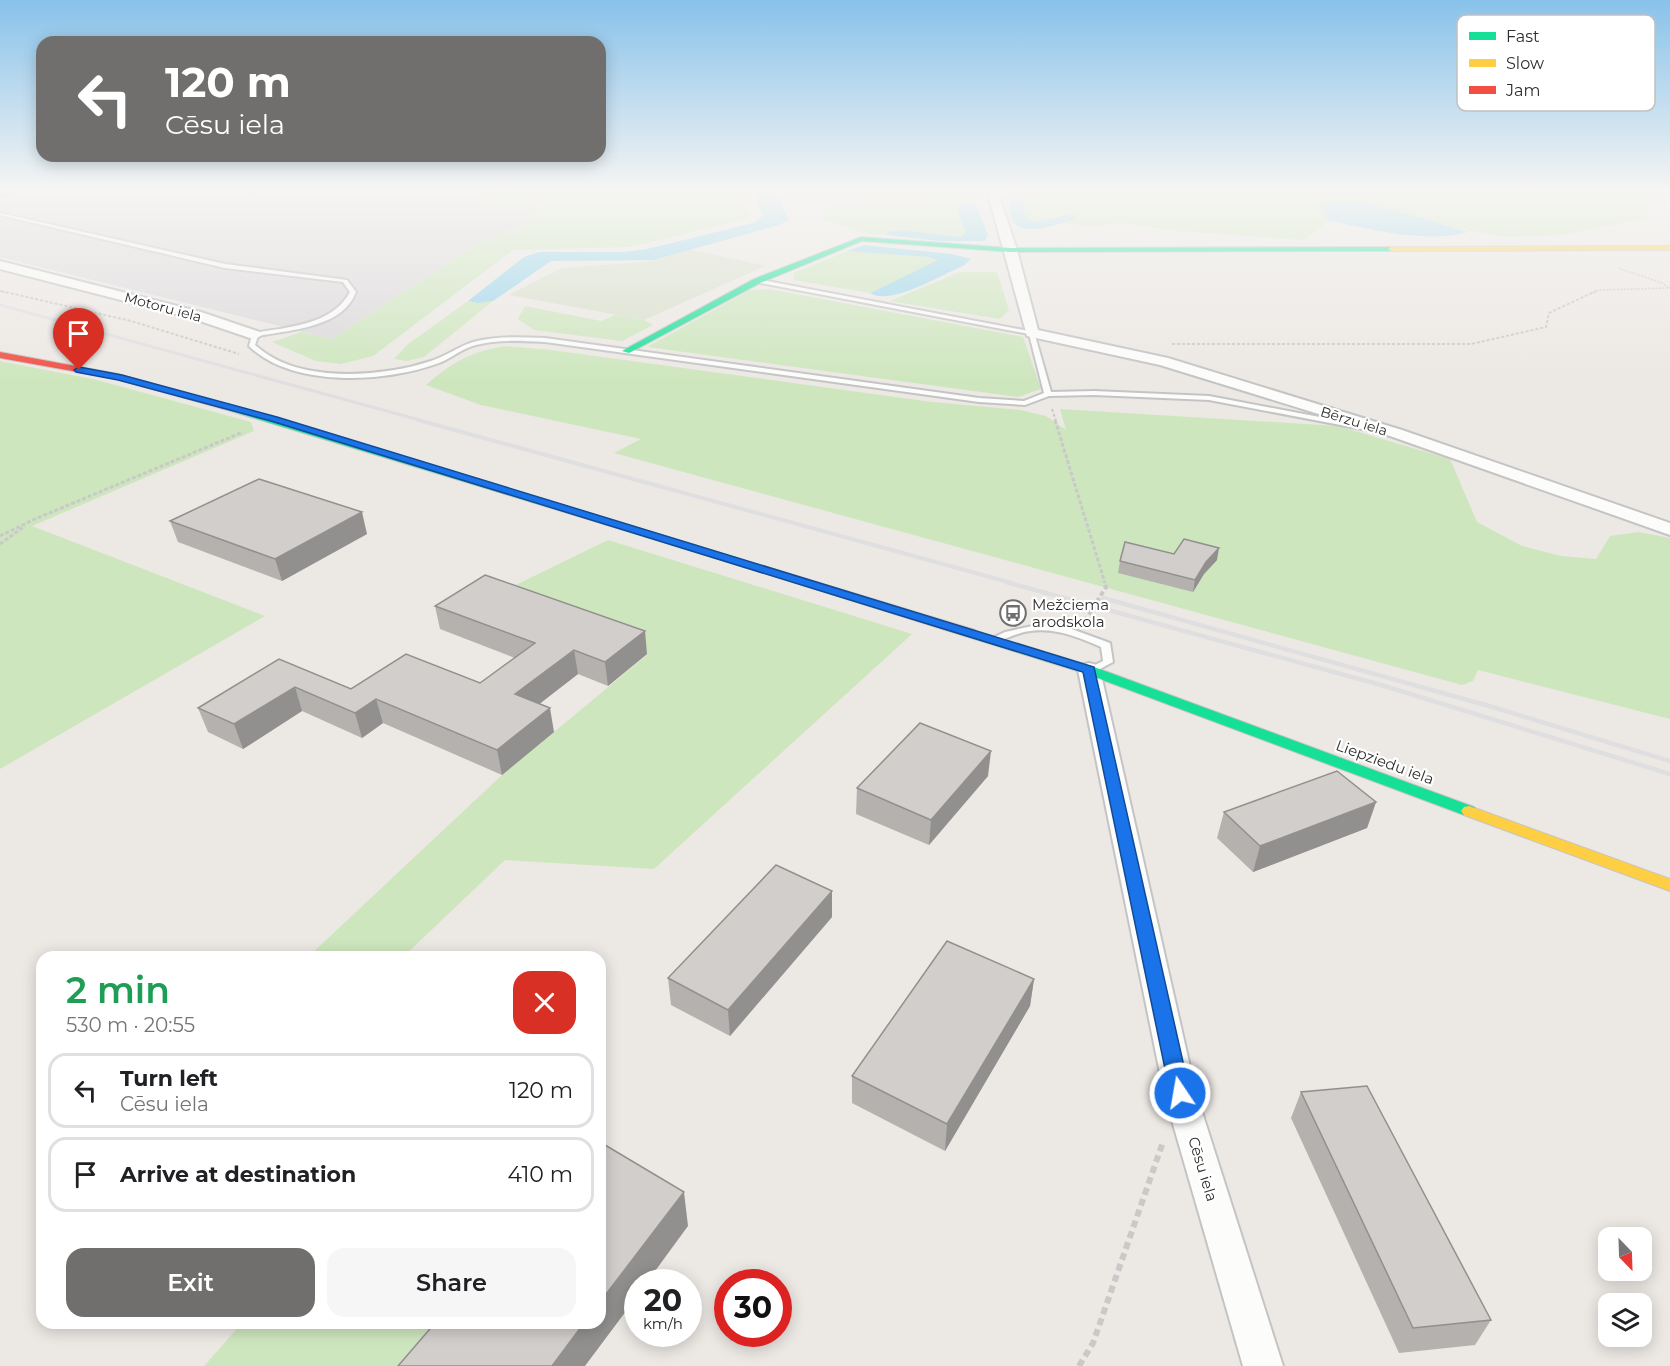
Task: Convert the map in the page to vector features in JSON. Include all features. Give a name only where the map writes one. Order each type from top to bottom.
[{"type":"street","points":[[626,351],[758,281],[825,254]]},
{"type":"street","points":[[1012,254],[1032,333]]},
{"type":"street","name":"Motoru iela","points":[[0,265],[196,315],[255,335]]},
{"type":"street","name":"Bērzu iela","points":[[1032,333],[1162,361],[1396,434],[1670,529]]},
{"type":"street","points":[[0,355],[118,377],[274,419],[1089,670]]},
{"type":"street","name":"Liepziedu iela","points":[[1089,670],[1670,885]]},
{"type":"street","name":"Cēsu iela","points":[[1089,670],[1180,1093],[1263,1366]]},
{"type":"lane","points":[[172,254],[225,266],[338,280],[349,284],[351,298],[332,316],[318,322],[255,335],[252,346],[261,356],[284,365],[325,374],[357,375],[396,372],[436,362],[468,345],[509,338],[545,340],[979,400],[1025,403],[1048,394],[1115,393],[1209,398],[1396,434]]},
{"type":"lane","points":[[758,281],[1032,333],[1048,394]]},
{"type":"lane","points":[[992,640],[1018,628],[1050,627],[1078,632],[1106,645],[1108,662],[1089,670]]},
{"type":"path","points":[[1594,254],[1598,261],[1662,283],[1670,288]]},
{"type":"path","points":[[1167,344],[1471,344],[1546,327],[1549,313],[1599,290],[1670,288]]},
{"type":"path","points":[[0,291],[131,321],[245,356]]},
{"type":"path","points":[[1048,394],[1107,586],[1078,632]]},
{"type":"path","points":[[0,536],[35,519],[274,419]]},
{"type":"path","points":[[0,544],[35,519]]},
{"type":"path","points":[[1079,1366],[1093,1344],[1165,1136]]},
{"type":"shaded area","points":[[0,254],[462,254],[332,339],[0,257]]},
{"type":"green space","points":[[462,254],[508,254],[373,356],[341,364],[316,361],[272,342],[302,332],[332,339]]},
{"type":"green space","points":[[673,254],[710,254],[765,266],[644,320],[509,295],[561,268],[645,262]]},
{"type":"green space","points":[[841,254],[885,254],[929,257],[939,260],[870,293],[793,280],[794,273]]},
{"type":"green space","points":[[960,272],[997,272],[1009,310],[1000,319],[890,301]]},
{"type":"green space","points":[[769,289],[1023,337],[1041,389],[1018,397],[647,347],[750,290]]},
{"type":"green space","points":[[468,301],[478,303],[493,301],[424,357],[407,361],[394,359],[408,344]]},
{"type":"green space","points":[[525,306],[601,321],[615,315],[644,320],[653,325],[622,341],[534,330],[518,319]]},
{"type":"green space","points":[[505,346],[551,350],[932,402],[1020,410],[1046,416],[1066,430],[1060,409],[1338,426],[1450,459],[1477,522],[1522,546],[1561,556],[1596,559],[1610,536],[1639,532],[1670,538],[1670,719],[1478,670],[1473,681],[1462,685],[614,453],[641,439],[481,405],[426,385],[462,359],[481,351]]},
{"type":"green space","points":[[0,361],[97,380],[251,422],[254,431],[32,526],[265,616],[0,769]]},
{"type":"green space","points":[[608,540],[912,634],[654,869],[505,860],[409,951],[314,951],[502,775],[647,655],[489,598]]},
{"type":"green space","points":[[237,1329],[471,1329],[440,1366],[204,1366]]},
{"type":"water","points":[[534,254],[676,254],[653,260],[551,261],[493,301],[478,303],[468,301],[524,257]]},
{"type":"water","points":[[885,254],[949,254],[971,259],[963,266],[903,293],[879,296],[870,293],[938,260],[929,257]]},
{"type":"building","points":[[259,479],[362,512],[275,559],[170,521]]},
{"type":"building","points":[[1184,539],[1219,548],[1206,562],[1195,580],[1120,561],[1125,542],[1174,554]]},
{"type":"building","points":[[485,575],[645,631],[605,662],[574,650],[515,694],[550,708],[497,750],[376,699],[355,713],[295,687],[234,724],[198,708],[279,659],[351,689],[406,654],[480,683],[535,643],[435,606]]},
{"type":"building","points":[[920,723],[991,751],[931,820],[857,788]]},
{"type":"building","points":[[1337,771],[1376,802],[1260,846],[1224,812]]},
{"type":"building","points":[[776,865],[832,891],[728,1010],[668,978]]},
{"type":"building","points":[[947,941],[1034,979],[947,1124],[852,1076]]},
{"type":"building","points":[[1367,1086],[1491,1320],[1413,1328],[1301,1092]]},
{"type":"building","points":[[606,1146],[684,1192],[606,1294]]},
{"type":"building","points":[[430,1329],[580,1329],[552,1366],[398,1366]]},
{"type":"railway","points":[[0,305],[423,421]]},
{"type":"railway","points":[[418,420],[1012,583]]},
{"type":"railway","points":[[1006,582],[1381,685],[1670,774]]},
{"type":"railway","points":[[1103,598],[1489,706],[1670,761]]},
{"type":"traffic: fast","points":[[626,351],[757,281],[824,254]]},
{"type":"traffic: fast","points":[[224,406],[694,548]]},
{"type":"traffic: fast","points":[[970,633],[1089,670],[1469,811]]},
{"type":"traffic: slow","points":[[1469,811],[1670,885]]},
{"type":"traffic: jam","points":[[0,355],[118,377],[224,406]]},
{"type":"traffic: jam","points":[[694,548],[970,633]]},
{"type":"place","name":"Mežciema arodskola","points":[[1013,613]]},
{"type":"route","points":[[79,370],[118,377],[274,419],[1089,670],[1180,1093]]}]
